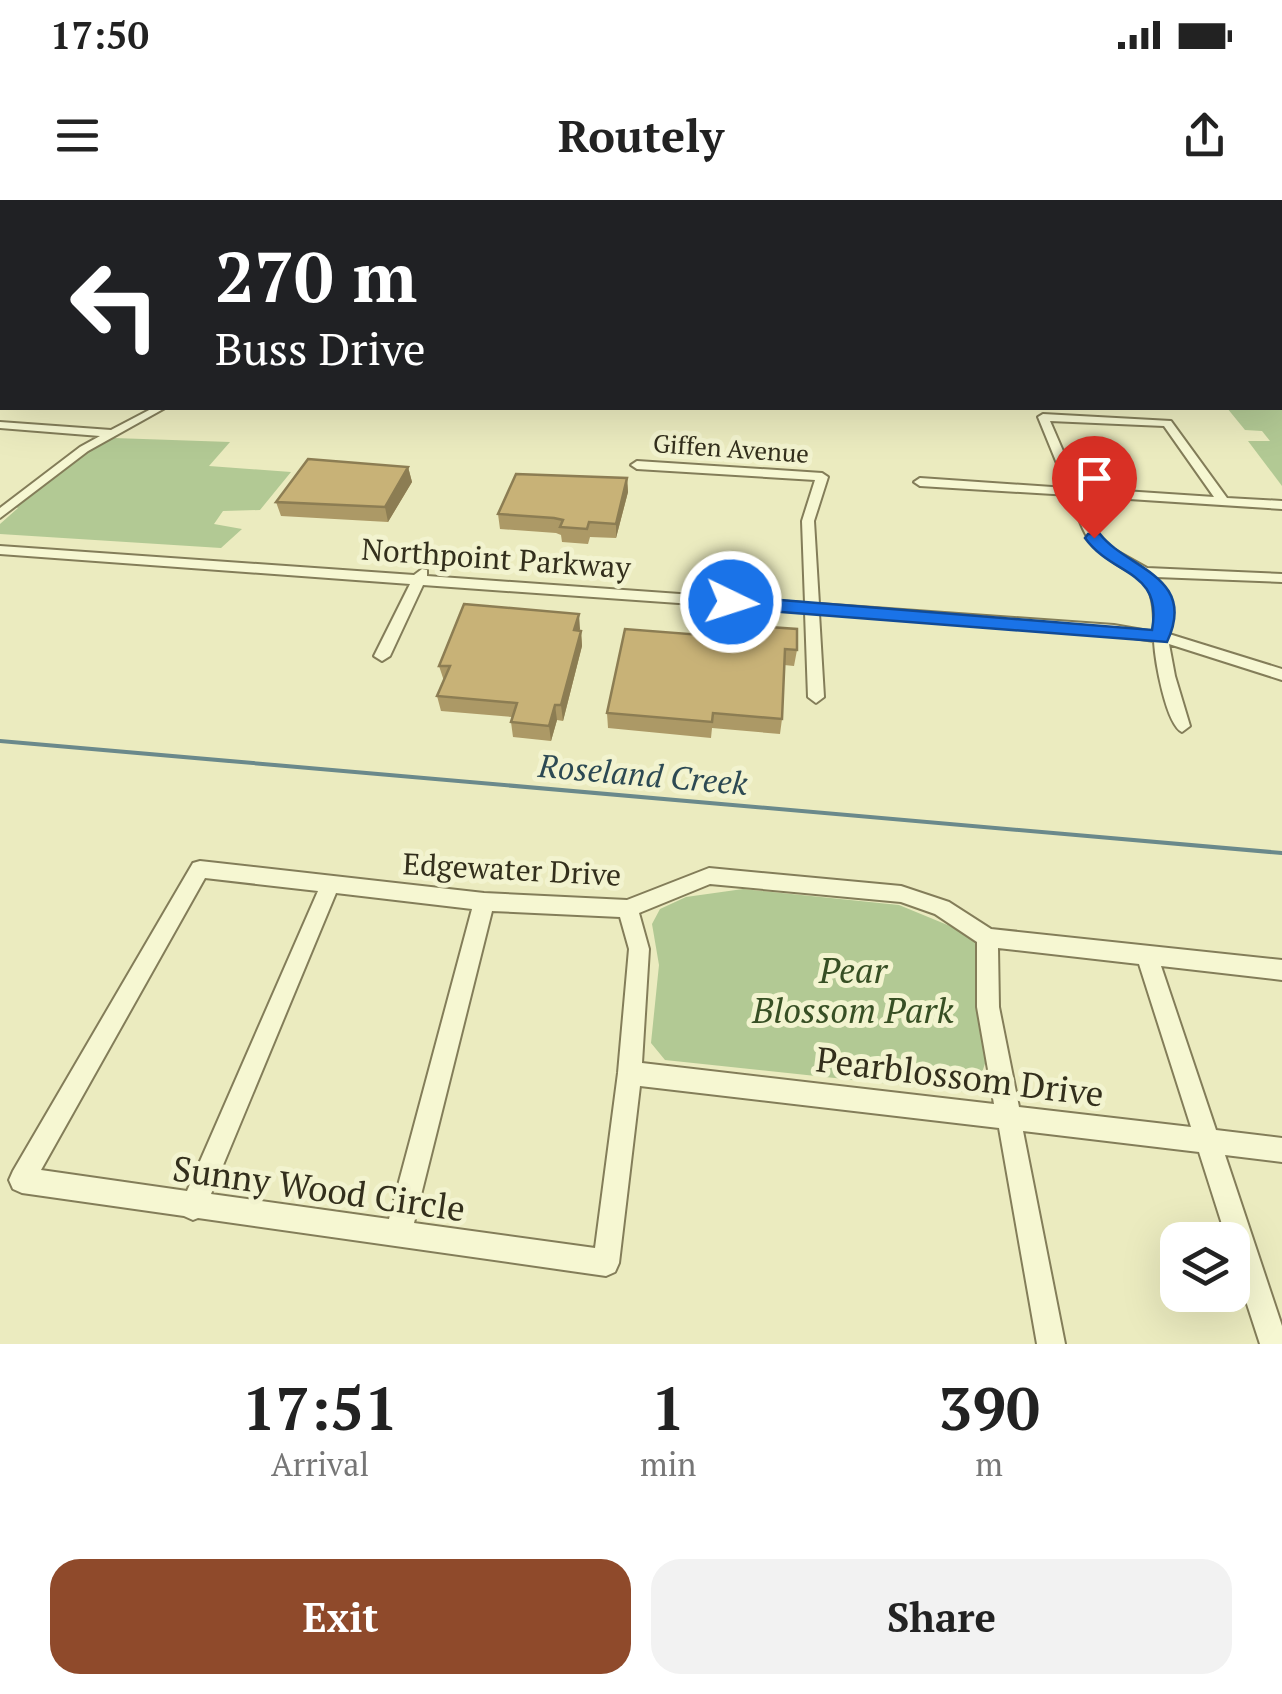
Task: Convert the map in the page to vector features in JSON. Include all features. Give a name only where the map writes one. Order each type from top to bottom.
[{"type":"street","points":[[0,499],[141,410]]},
{"type":"street","points":[[0,514],[103,432],[155,410]]},
{"type":"street","points":[[1223,501],[1167,423],[1043,417],[1094,538],[1106,554],[1144,572],[1282,578]]},
{"type":"street","points":[[0,426],[103,432]]},
{"type":"street","name":"Giffen Avenue","points":[[637,465],[822,476],[808,521],[812,602]]},
{"type":"street","points":[[920,482],[1282,505]]},
{"type":"street","name":"Northpoint Parkway","points":[[0,538],[1160,632],[1282,663]]},
{"type":"street","name":"Northpoint Parkway","points":[[0,550],[812,602]]},
{"type":"street","points":[[1144,572],[1165,610],[1160,632],[1182,726]]},
{"type":"street","points":[[382,656],[420,576]]},
{"type":"street","points":[[812,602],[816,697]]},
{"type":"street","name":"Northpoint Parkway","points":[[1160,632],[1282,675]]},
{"type":"street","name":"Edgewater Drive","points":[[200,869],[484,902],[628,908],[710,876],[900,894],[942,908],[987,938],[1282,970]]},
{"type":"street","name":"Sunny Wood Circle","points":[[200,869],[22,1180],[606,1263],[630,1074],[639,949],[628,908]]},
{"type":"street","points":[[193,1207],[330,885]]},
{"type":"street","points":[[398,1234],[484,902]]},
{"type":"street","points":[[987,938],[988,1007],[1051,1344]]},
{"type":"street","points":[[1147,956],[1274,1344]]},
{"type":"street","name":"Pearblossom Drive","points":[[630,1074],[1282,1150]]},
{"type":"green space","points":[[1229,410],[1282,410],[1282,486],[1248,441],[1270,441],[1262,431],[1245,430]]},
{"type":"green space","points":[[114,438],[230,442],[209,466],[291,472],[260,510],[223,511],[214,524],[242,529],[221,548],[0,534],[0,524],[18,508],[15,507],[75,459]]},
{"type":"green space","name":"Pear Blossom Park","points":[[743,889],[899,905],[967,933],[983,951],[989,1052],[975,1093],[665,1060],[651,1043],[659,965],[652,924],[660,909],[686,897]]},
{"type":"building","points":[[308,459],[408,467],[385,507],[276,502]]},
{"type":"building","points":[[516,474],[627,478],[616,524],[589,522],[587,529],[560,527],[563,520],[498,514]]},
{"type":"building","points":[[464,604],[579,614],[574,630],[581,631],[561,705],[555,705],[549,726],[511,722],[517,703],[437,696],[450,666],[439,666]]},
{"type":"building","points":[[702,622],[797,629],[797,650],[785,649],[782,719],[713,713],[712,722],[607,713],[625,629],[701,635]]},
{"type":"waterway","name":"Roseland Creek","points":[[0,741],[1282,853]]},
{"type":"route","points":[[731,602],[1094,628],[1160,638],[1159,626],[1165,610],[1153,582],[1144,572],[1106,554],[1094,538]]}]
